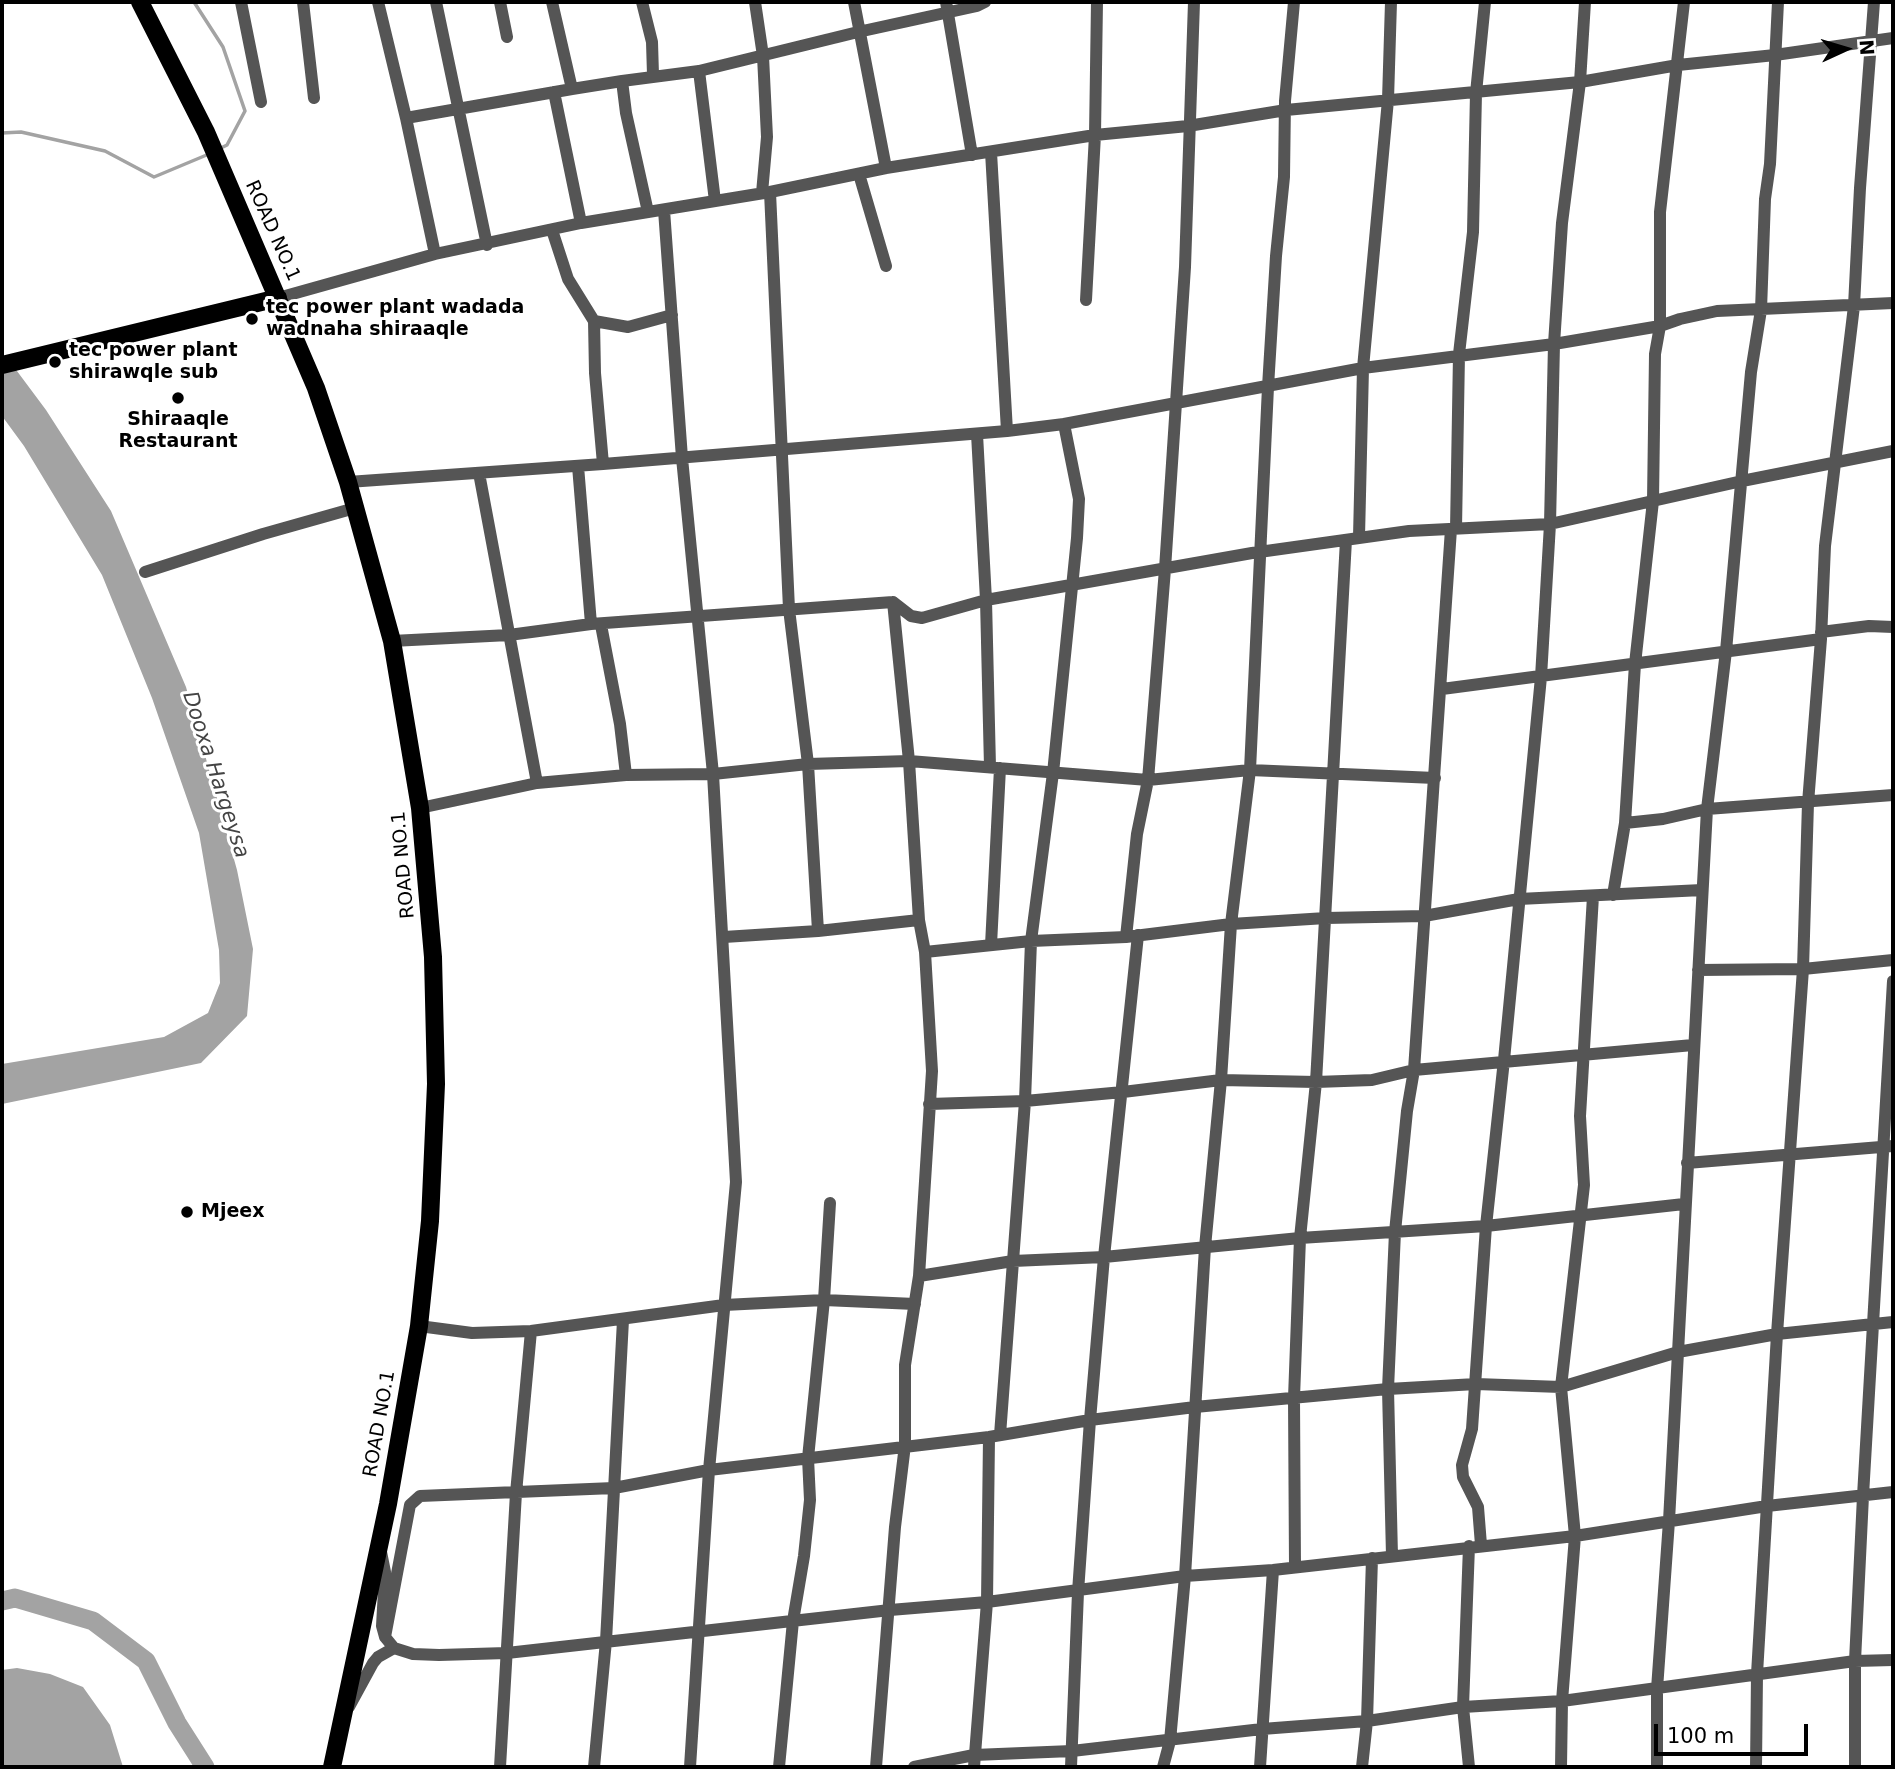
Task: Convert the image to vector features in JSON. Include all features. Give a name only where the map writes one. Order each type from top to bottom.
[{"type":"highway","name":"ROAD NO.1","points":[[140,2],[206,132],[316,388],[348,482],[392,641],[420,808],[433,957],[436,1084],[430,1221],[419,1326],[380,1546],[332,1767]]},
{"type":"highway","points":[[2,365],[278,298]]},
{"type":"street","points":[[241,2],[261,102]]},
{"type":"street","points":[[303,2],[314,98]]},
{"type":"street","points":[[378,2],[407,118],[435,254]]},
{"type":"street","points":[[436,2],[487,245]]},
{"type":"street","points":[[500,2],[508,37]]},
{"type":"street","points":[[552,2],[572,89]]},
{"type":"street","points":[[642,2],[652,42],[653,75]]},
{"type":"street","points":[[755,2],[763,56],[766,193],[783,448],[789,609],[808,764],[818,931]]},
{"type":"street","points":[[854,2],[886,168]]},
{"type":"street","points":[[407,118],[653,75],[699,71],[947,7],[977,6],[985,2]]},
{"type":"street","points":[[1086,300],[1095,135],[1097,2]]},
{"type":"street","points":[[1071,1767],[1078,1592],[1090,1420],[1104,1257],[1123,1092],[1137,834],[1148,780],[1164,569],[1185,267],[1194,2]]},
{"type":"street","points":[[1163,1767],[1170,1741],[1185,1576],[1205,1247],[1221,1080],[1231,924],[1250,770],[1268,387],[1294,2]]},
{"type":"street","points":[[1359,537],[1363,368],[1388,100],[1391,2]]},
{"type":"street","points":[[1392,1556],[1388,1389],[1395,1232],[1414,1069],[1454,528],[1459,354],[1474,232],[1476,93],[1485,2]]},
{"type":"street","points":[[1469,1767],[1463,1707],[1478,1507],[1463,1477],[1462,1465],[1472,1429],[1486,1226],[1541,677],[1550,524],[1555,344],[1563,223],[1580,82],[1585,2]]},
{"type":"street","points":[[1613,895],[1625,823],[1635,664],[1653,501],[1655,354],[1660,326],[1660,212],[1684,2]]},
{"type":"street","points":[[1657,1767],[1657,1689],[1707,809],[1726,652],[1751,372],[1761,310],[1765,199],[1770,164],[1778,2]]},
{"type":"street","points":[[1756,1767],[1757,1674],[1777,1334],[1803,969],[1808,803],[1825,546],[1854,306],[1874,2]]},
{"type":"street","points":[[947,7],[972,155]]},
{"type":"street","points":[[278,298],[435,254],[582,223],[766,193],[886,168],[1095,135],[1188,126],[1286,110],[1580,82],[1678,65],[1775,55],[1893,38]]},
{"type":"street","points":[[699,71],[715,201]]},
{"type":"street","points":[[622,81],[626,113],[648,212]]},
{"type":"street","points":[[554,92],[582,223]]},
{"type":"street","points":[[991,152],[1007,431]]},
{"type":"street","points":[[859,174],[886,266]]},
{"type":"street","points":[[664,210],[682,458],[713,774],[736,1182],[709,1470],[690,1767]]},
{"type":"street","points":[[552,230],[568,279],[594,321],[595,373],[603,464]]},
{"type":"street","points":[[348,482],[1007,431],[1064,424],[1363,368],[1555,344],[1660,326],[1680,318],[1717,311],[1893,303]]},
{"type":"street","points":[[594,321],[628,327],[672,316]]},
{"type":"street","points":[[974,1761],[987,1602],[994,1436],[1013,1261],[1025,1101],[1031,941],[1053,773],[1079,499],[1064,424]]},
{"type":"street","points":[[976,434],[995,767],[991,945]]},
{"type":"street","points":[[392,641],[509,635],[596,625],[893,602],[911,616],[922,618],[986,600],[1359,537],[1454,528],[1550,524],[1893,451]]},
{"type":"street","points":[[578,466],[596,625],[620,723],[626,775]]},
{"type":"street","points":[[480,472],[537,783]]},
{"type":"street","points":[[145,572],[262,534],[355,508]]},
{"type":"street","points":[[1295,1567],[1294,1398],[1300,1238],[1316,1082],[1346,540]]},
{"type":"street","points":[[876,1767],[895,1527],[905,1446],[905,1366],[919,1276],[932,1071],[925,952],[919,920],[909,761],[893,602]]},
{"type":"street","points":[[1442,689],[1726,652],[1869,626],[1893,627]]},
{"type":"street","points":[[420,808],[537,783],[626,775],[713,774],[808,764],[909,761],[1148,780],[1250,770],[1435,778]]},
{"type":"street","points":[[1625,823],[1663,819],[1707,809],[1893,795]]},
{"type":"street","points":[[925,952],[1031,941],[1132,936],[1231,924],[1424,916],[1520,899],[1702,890]]},
{"type":"street","points":[[1562,1767],[1562,1701],[1575,1536],[1561,1387],[1584,1185],[1580,1116],[1593,896]]},
{"type":"street","points":[[723,937],[818,931],[919,920]]},
{"type":"street","points":[[1698,970],[1803,969],[1893,960]]},
{"type":"street","points":[[1855,1767],[1855,1661],[1873,1324],[1889,1146],[1893,981]]},
{"type":"street","points":[[929,1104],[1025,1101],[1221,1080],[1372,1080],[1414,1069],[1693,1045]]},
{"type":"street","points":[[1686,1163],[1889,1146]]},
{"type":"street","points":[[779,1767],[793,1621],[804,1556],[808,1511],[808,1458],[824,1300],[830,1203]]},
{"type":"street","points":[[919,1276],[1013,1261],[1104,1257],[1300,1238],[1486,1226],[1684,1204]]},
{"type":"street","points":[[419,1326],[472,1334],[531,1331],[724,1305],[824,1300],[915,1304]]},
{"type":"street","points":[[594,1767],[606,1641],[623,1320]]},
{"type":"street","points":[[385,1637],[410,1505],[420,1496],[614,1489],[709,1470],[994,1436],[1090,1420],[1195,1407],[1388,1389],[1476,1384],[1561,1387],[1678,1352],[1777,1334],[1893,1322]]},
{"type":"street","points":[[500,1767],[516,1493],[531,1331]]},
{"type":"street","points":[[380,1546],[385,1572],[382,1626],[385,1637],[394,1648],[413,1654],[439,1656],[507,1653],[1078,1592],[1185,1576],[1273,1570],[1575,1536],[1767,1506],[1893,1492]]},
{"type":"street","points":[[1362,1767],[1367,1721],[1372,1558]]},
{"type":"street","points":[[1259,1767],[1273,1570]]},
{"type":"street","points":[[342,1720],[373,1662],[394,1648]]},
{"type":"street","points":[[914,1767],[1262,1729],[1367,1721],[1463,1707],[1562,1701],[1855,1661],[1893,1660]]},
{"type":"shaded area","points":[[2,354],[46,410],[111,511],[186,687],[237,870],[253,949],[247,1016],[201,1063],[2,1104],[2,1064],[164,1037],[208,1013],[220,983],[219,950],[199,833],[152,698],[102,575],[24,446],[2,416]]},
{"type":"shaded area","points":[[17,1668],[50,1674],[83,1687],[110,1725],[123,1767],[2,1767],[2,1670]]},
{"type":"waterway","points":[[194,2],[223,47],[245,111],[227,145],[219,149]]},
{"type":"waterway","points":[[2,133],[21,132],[105,151],[154,177],[209,154]]},
{"type":"waterway","points":[[2,1601],[15,1598],[93,1621],[146,1661],[177,1723],[205,1767]]},
{"type":"place","name":"tec power plant wadada wadnaha shiraaqle","points":[[252,319]]},
{"type":"place","name":"tec power plant shirawqle sub","points":[[55,362]]},
{"type":"place","name":"Shiraaqle Restaurant","points":[[178,398]]},
{"type":"place","name":"Mjeex","points":[[187,1212]]},
{"type":"water label","name":"Dooxa Hargeysa","points":[[215,775]]}]
